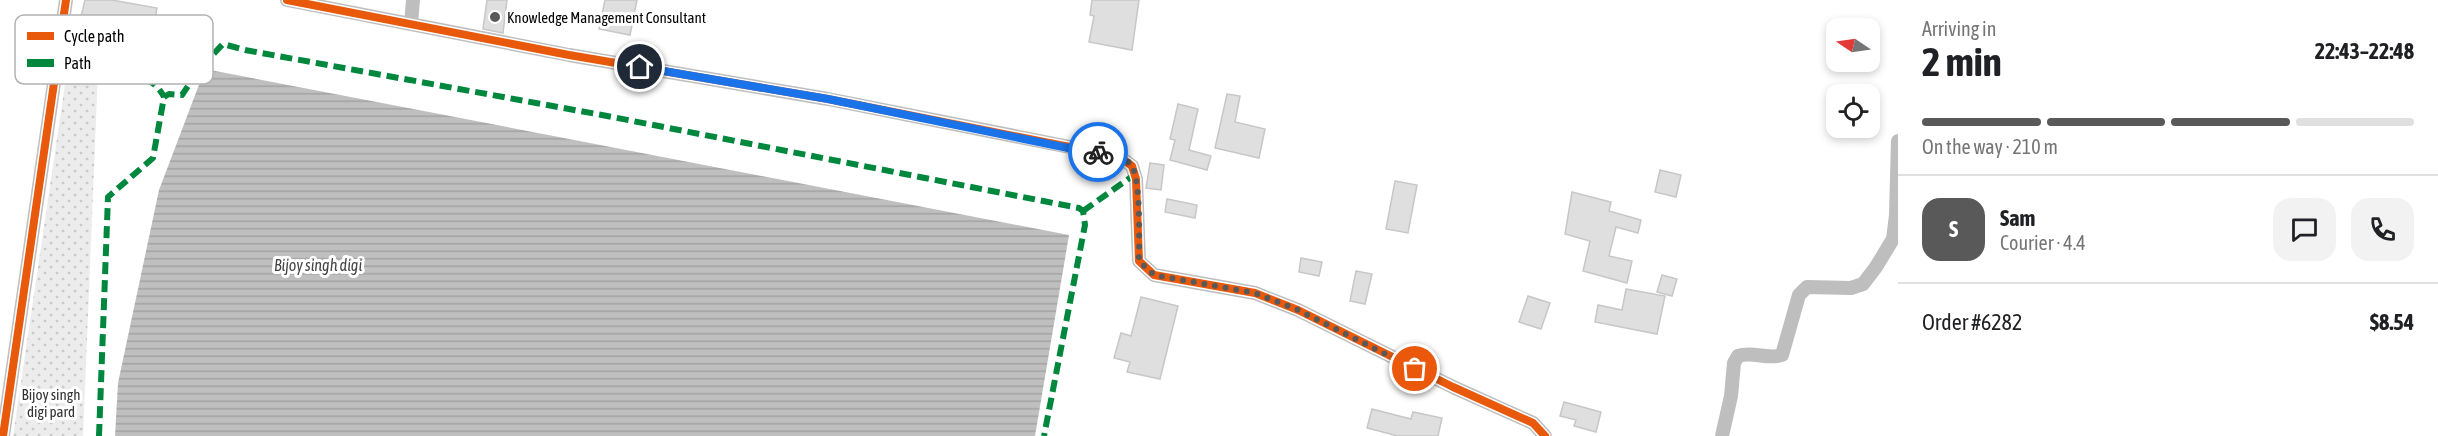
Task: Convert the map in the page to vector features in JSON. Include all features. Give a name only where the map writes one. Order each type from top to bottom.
[{"type":"street","points":[[64,15],[66,0]]},
{"type":"street","points":[[287,0],[570,55],[828,99],[1120,157],[1132,166],[1136,179],[1139,261],[1154,275],[1255,293],[1298,310],[1453,387],[1533,423],[1545,436]]},
{"type":"street","points":[[411,24],[413,0]]},
{"type":"street","points":[[3,436],[54,84]]},
{"type":"street","points":[[1722,436],[1731,396],[1734,363],[1738,356],[1747,353],[1774,358],[1782,355],[1799,295],[1807,287],[1851,288],[1863,284],[1893,239],[1898,141]]},
{"type":"green space","name":"Bijoy singh digi pard","points":[[65,84],[98,84],[83,436],[13,436]]},
{"type":"water","name":"Bijoy singh digi","points":[[213,71],[1069,235],[1035,436],[115,436],[118,383],[159,190],[199,84],[213,84]]},
{"type":"building","points":[[85,0],[112,0],[157,8],[156,15],[81,15]]},
{"type":"building","name":"Knowledge Management Consultant","points":[[487,0],[507,0],[503,33],[483,29]]},
{"type":"building","points":[[605,0],[637,0],[630,35],[599,29]]},
{"type":"building","points":[[1092,0],[1139,0],[1132,50],[1089,42],[1094,16],[1090,15]]},
{"type":"building","points":[[1227,94],[1240,96],[1235,122],[1265,129],[1259,158],[1215,148]]},
{"type":"building","points":[[1178,104],[1198,109],[1189,150],[1211,156],[1207,170],[1170,160],[1175,140],[1170,139]]},
{"type":"building","points":[[1150,163],[1164,165],[1161,190],[1146,188]]},
{"type":"building","points":[[1660,170],[1681,175],[1676,197],[1655,192]]},
{"type":"building","points":[[1395,181],[1417,185],[1408,233],[1386,229]]},
{"type":"building","points":[[1572,192],[1611,202],[1609,211],[1641,220],[1638,233],[1616,227],[1609,256],[1632,261],[1627,283],[1583,271],[1590,241],[1565,234]]},
{"type":"building","points":[[1167,199],[1197,205],[1195,218],[1165,212]]},
{"type":"building","points":[[1301,258],[1322,262],[1319,276],[1299,272]]},
{"type":"building","points":[[1356,271],[1372,274],[1365,304],[1350,301]]},
{"type":"building","points":[[1662,275],[1677,279],[1672,296],[1657,292]]},
{"type":"building","points":[[1626,289],[1665,296],[1657,334],[1595,322],[1598,305],[1622,310]]},
{"type":"building","points":[[1528,296],[1550,303],[1541,329],[1519,322]]},
{"type":"building","points":[[1141,297],[1178,306],[1160,379],[1127,372],[1130,362],[1114,358],[1121,333],[1131,336]]},
{"type":"building","points":[[1564,402],[1601,412],[1596,432],[1574,426],[1576,420],[1560,416]]},
{"type":"building","points":[[1372,409],[1411,419],[1413,412],[1442,418],[1438,436],[1398,436],[1367,428]]},
{"type":"marked path","points":[[213,54],[223,44],[1079,208],[1083,211],[1085,225],[1044,436]]},
{"type":"marked path","points":[[153,84],[164,97]]},
{"type":"marked path","points":[[99,436],[108,197],[153,158],[164,97],[169,94],[182,95],[189,84]]},
{"type":"marked path","points":[[1083,211],[1134,175]]},
{"type":"cycle path","points":[[64,15],[66,0]]},
{"type":"cycle path","points":[[287,0],[569,55],[828,99],[1120,157],[1132,166],[1136,179],[1139,261],[1154,275],[1255,293],[1298,310],[1453,387],[1533,423],[1545,436]]},
{"type":"cycle path","points":[[3,436],[54,84]]},
{"type":"way so far","points":[[1098,152],[1120,157],[1132,166],[1136,179],[1139,261],[1154,275],[1255,293],[1298,310],[1415,369]]},
{"type":"place","name":"Knowledge Management Consultant","points":[[495,17]]},
{"type":"route","points":[[640,67],[828,99],[1068,148],[1098,152]]}]
